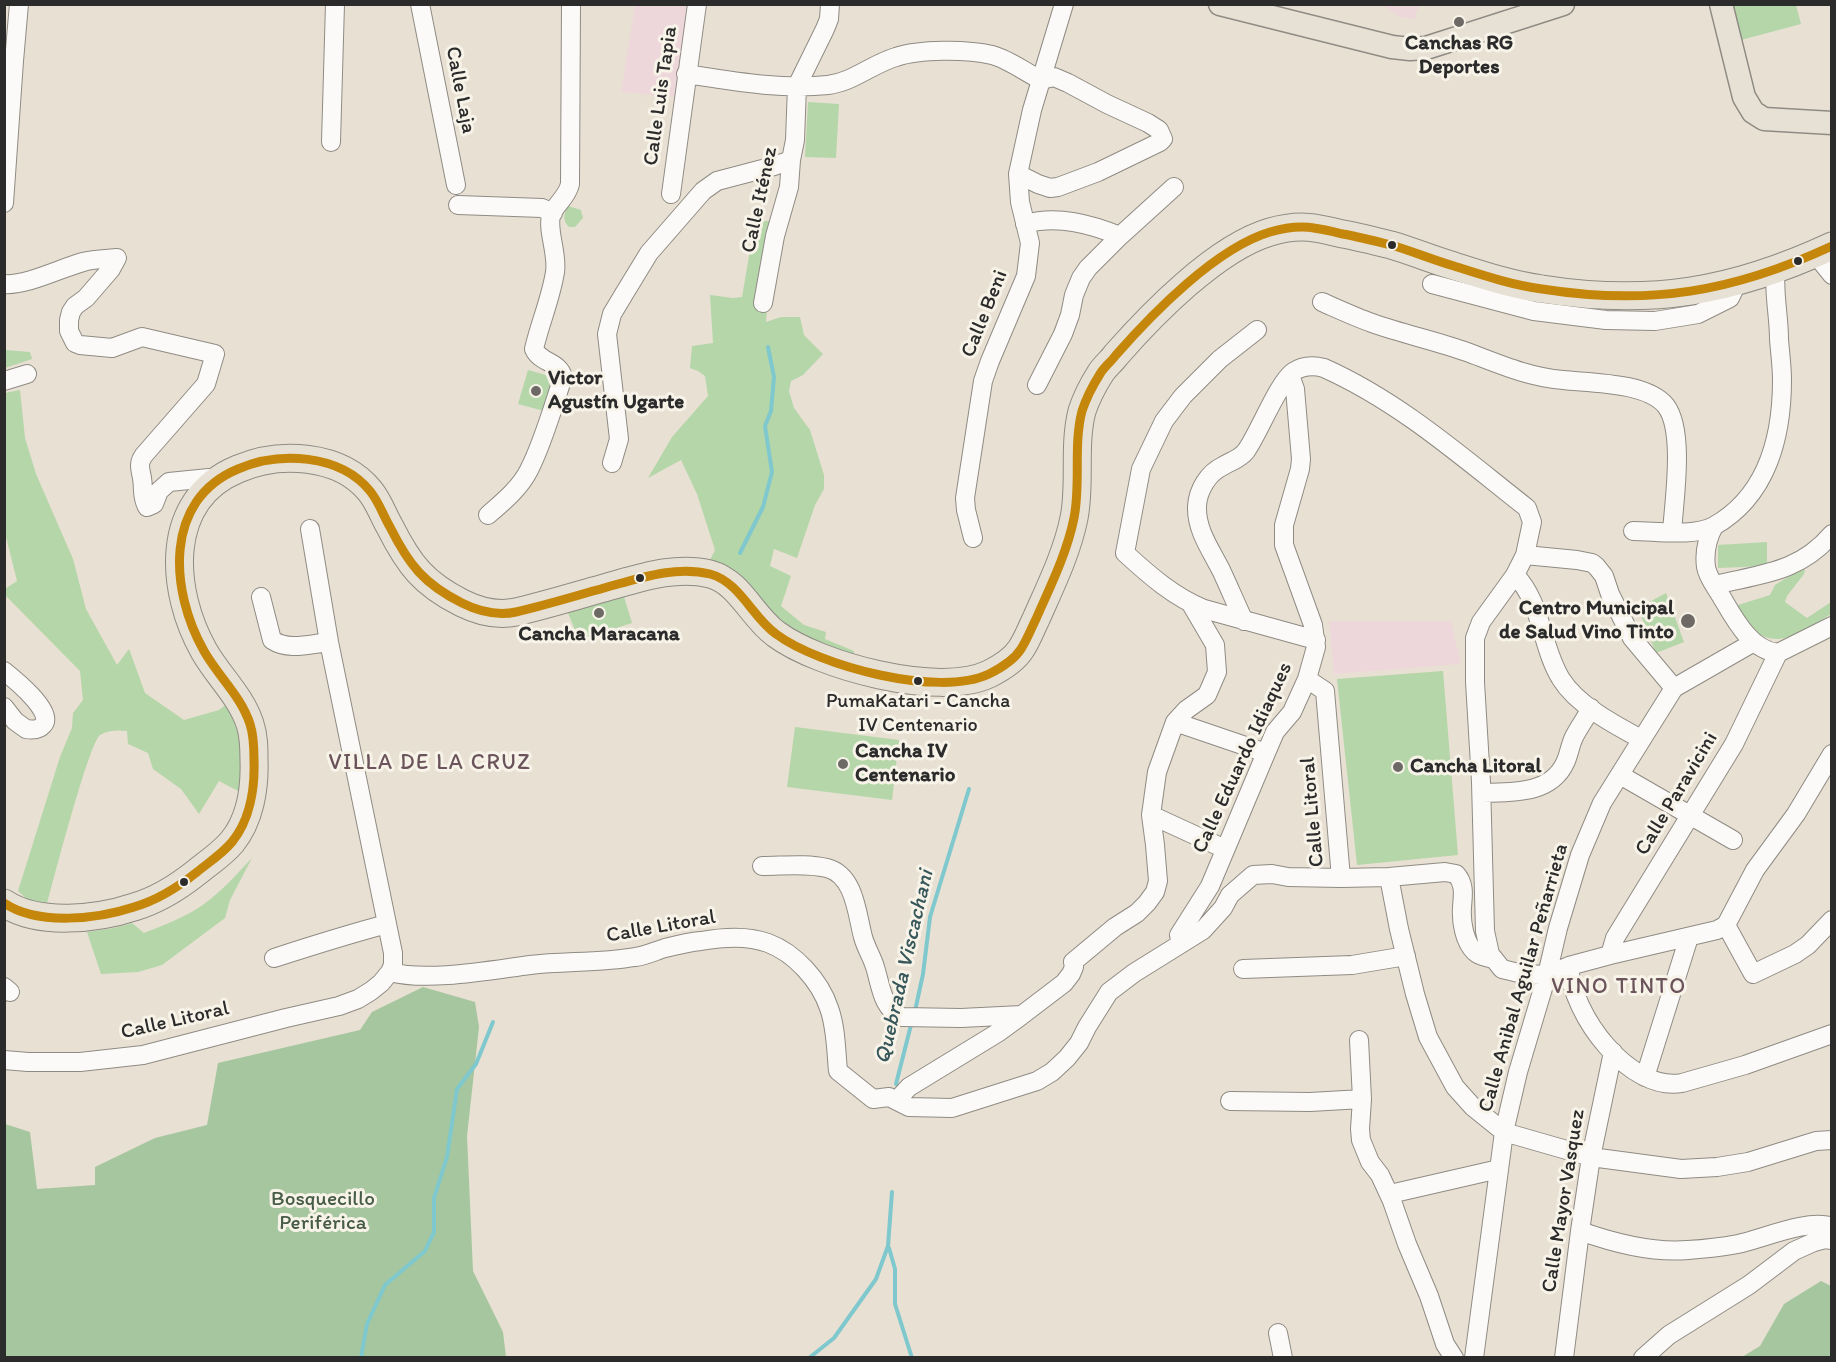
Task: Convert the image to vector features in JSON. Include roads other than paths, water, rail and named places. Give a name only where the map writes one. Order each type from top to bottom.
[{"type":"highway","points":[[4,903],[27,913],[63,917],[112,914],[139,906],[169,892],[200,870],[232,842],[243,823],[252,791],[254,769],[253,737],[250,724],[231,688],[202,648],[187,612],[179,576],[180,544],[189,515],[201,494],[225,475],[249,464],[287,458],[310,458],[338,468],[359,479],[371,491],[403,551],[422,577],[442,593],[481,612],[507,614],[660,574],[707,573],[719,577],[732,586],[764,624],[775,633],[823,659],[846,667],[892,677],[956,683],[980,678],[1001,668],[1021,650],[1028,637],[1054,578],[1074,517],[1082,412],[1102,370],[1141,327],[1193,280],[1245,242],[1267,233],[1304,226],[1392,245],[1449,265],[1538,289],[1595,296],[1659,296],[1698,291],[1737,283],[1827,258]]},
{"type":"main road","points":[[1721,4],[1744,97],[1753,112],[1764,118],[1832,123]]},
{"type":"main road","points":[[1226,5],[1392,47],[1410,49],[1451,42],[1548,6]]},
{"type":"street","points":[[4,203],[9,61],[19,4]]},
{"type":"street","points":[[331,142],[335,4]]},
{"type":"street","name":"Calle Laja","points":[[420,4],[456,185]]},
{"type":"street","points":[[488,515],[509,496],[529,471],[562,377],[559,369],[539,357],[534,350],[555,271],[556,254],[551,221],[553,213],[567,193],[570,184],[571,4]]},
{"type":"street","name":"Calle Luis Tapia","points":[[671,194],[697,4]]},
{"type":"street","name":"Calle Iténez","points":[[763,303],[775,236],[789,187],[795,140],[797,86],[830,19],[830,4]]},
{"type":"street","name":"Calle Beni","points":[[973,538],[965,498],[979,399],[990,361],[1026,276],[1030,243],[1020,202],[1018,174],[1041,80],[1064,4]]},
{"type":"street","points":[[686,74],[738,82],[797,86],[828,85],[842,82],[895,57],[922,51],[992,55],[1041,80],[1054,77],[1068,83],[1148,123],[1159,130],[1163,139],[1098,172],[1058,187],[1050,188],[1018,174]]},
{"type":"street","points":[[612,463],[619,439],[607,334],[612,315],[624,294],[649,253],[708,188],[717,181],[791,160]]},
{"type":"street","points":[[1037,385],[1063,334],[1081,278],[1120,236],[1174,188]]},
{"type":"street","points":[[458,205],[542,208],[553,213]]},
{"type":"street","points":[[1025,224],[1042,219],[1067,221],[1094,225],[1120,236]]},
{"type":"street","points":[[4,284],[12,285],[23,282],[85,261],[117,258],[71,312],[69,331],[72,340],[80,345],[112,348],[142,337],[215,354],[206,384],[144,455],[139,465],[142,494],[147,507],[154,504],[159,491],[169,482],[209,478],[214,482]]},
{"type":"street","points":[[1633,531],[1692,532],[1714,526],[1735,510],[1753,491],[1769,462],[1777,435],[1782,379],[1774,271]]},
{"type":"street","points":[[1432,284],[1534,311],[1606,320],[1655,321],[1698,314],[1730,298],[1737,283]]},
{"type":"street","points":[[1322,302],[1371,322],[1467,352],[1507,369],[1520,370],[1533,376],[1619,384],[1660,400],[1667,408],[1675,429],[1677,448],[1672,532]]},
{"type":"street","points":[[1257,330],[1220,359],[1183,396],[1164,421],[1141,469],[1125,553],[1155,580],[1191,604],[1316,640]]},
{"type":"street","points":[[1244,621],[1198,522],[1197,505],[1206,479],[1221,466],[1244,454],[1283,384],[1290,375],[1301,368],[1309,366],[1324,368],[1381,397],[1450,446],[1527,508],[1532,522],[1525,555],[1515,575],[1481,622],[1475,638],[1485,930],[1493,959],[1502,969],[1512,973],[1546,975],[1569,966],[1717,930],[1726,925],[1755,870],[1796,814],[1832,754]]},
{"type":"street","points":[[4,381],[27,374]]},
{"type":"street","name":"Calle Eduardo Idiaques","points":[[1181,944],[1179,935],[1210,886],[1275,732],[1292,712],[1315,655],[1316,640],[1313,625],[1284,545],[1284,525],[1301,459],[1295,389],[1290,375]]},
{"type":"street","points":[[1714,526],[1707,543],[1708,576],[1729,611],[1754,642],[1765,650],[1778,653],[1832,626]]},
{"type":"street","points":[[310,529],[329,642],[393,953],[393,965],[390,972]]},
{"type":"street","points":[[1715,585],[1787,567],[1808,555],[1832,534]]},
{"type":"street","points":[[1525,555],[1593,563],[1604,576],[1610,594],[1632,638],[1674,688]]},
{"type":"street","points":[[1515,575],[1533,604],[1552,662],[1562,681],[1575,696],[1591,708],[1641,739]]},
{"type":"street","points":[[261,597],[272,640],[290,647],[329,642]]},
{"type":"street","points":[[897,1100],[906,1090],[999,1032],[1064,983],[1074,967],[1073,962],[1115,927],[1137,913],[1155,892],[1158,881],[1151,815],[1157,772],[1175,722],[1186,710],[1208,694],[1217,672],[1215,645],[1191,604]]},
{"type":"street","name":"Calle Anibal Aguilar Peñarrieta","points":[[1474,1358],[1504,1132],[1518,1072],[1580,855],[1602,803],[1674,688],[1754,642]]},
{"type":"street","name":"Calle Paravicini","points":[[1610,956],[1615,938],[1734,744],[1778,653]]},
{"type":"street","points":[[4,671],[36,700],[45,712],[45,724],[26,729],[15,721],[4,707]]},
{"type":"street","name":"Calle Litoral","points":[[4,1060],[80,1062],[143,1054],[339,1006],[371,991],[390,972],[407,975],[448,974],[492,971],[532,964],[582,963],[637,957],[679,945],[733,937],[769,943],[784,951],[812,976],[829,1007],[834,1024],[838,1071],[867,1095],[873,1099],[889,1097],[909,1107],[951,1108],[1037,1081],[1052,1072],[1079,1043],[1109,992],[1134,973],[1203,930],[1223,908],[1230,895],[1253,875],[1341,878],[1325,691],[1307,679]]},
{"type":"street","points":[[1482,793],[1515,792],[1543,786],[1562,770],[1574,738],[1591,708]]},
{"type":"street","points":[[1175,722],[1266,753]]},
{"type":"street","points":[[1620,775],[1733,840]]},
{"type":"street","points":[[1151,815],[1225,849]]},
{"type":"street","points":[[762,866],[828,868],[838,874],[848,885],[856,903],[862,935],[883,997],[894,1013],[899,1016],[961,1018],[1022,1015]]},
{"type":"street","points":[[1341,878],[1445,872],[1456,874],[1462,883],[1462,911],[1468,943],[1481,956],[1493,959]]},
{"type":"street","points":[[1389,877],[1415,994],[1428,1037],[1455,1087],[1473,1107],[1504,1132],[1591,1157],[1681,1169],[1748,1162],[1816,1140],[1832,1140]]},
{"type":"street","points":[[1726,925],[1753,974],[1795,954],[1808,945],[1832,920]]},
{"type":"street","points":[[274,958],[387,924]]},
{"type":"street","points":[[1645,1077],[1689,937]]},
{"type":"street","points":[[1244,969],[1352,965],[1406,956]]},
{"type":"street","points":[[1569,966],[1575,993],[1587,1021],[1613,1052],[1632,1069],[1661,1084],[1682,1083],[1745,1065],[1832,1034]]},
{"type":"street","points":[[1359,1040],[1362,1099],[1361,1140],[1370,1162],[1390,1194],[1445,1344],[1454,1358]]},
{"type":"street","name":"Calle Mayor Vasquez","points":[[1564,1358],[1591,1157],[1613,1052]]},
{"type":"street","points":[[1230,1101],[1310,1102],[1362,1099]]},
{"type":"street","points":[[1390,1194],[1500,1169]]},
{"type":"street","points":[[1580,1231],[1643,1248],[1687,1250],[1738,1244],[1814,1225],[1832,1227]]},
{"type":"street","points":[[1643,1358],[1669,1335],[1749,1285],[1794,1251],[1814,1242],[1832,1240]]},
{"type":"street","points":[[1278,1333],[1283,1358]]},
{"type":"waterway","points":[[740,553],[763,507],[772,472],[765,426],[771,411],[774,377],[768,347]]},
{"type":"waterway","name":"Quebrada Viscachani","points":[[915,1011],[923,974],[930,917],[969,789]]},
{"type":"waterway","name":"Quebrada Viscachani","points":[[896,1084],[912,1021]]},
{"type":"waterway","points":[[361,1358],[367,1324],[385,1285],[425,1251],[434,1232],[434,1198],[447,1157],[457,1089],[476,1064],[493,1022]]},
{"type":"waterway","name":"Quebrada Viscachani","points":[[809,1358],[834,1338],[876,1279],[888,1246],[892,1192]]},
{"type":"waterway","points":[[889,1248],[895,1269],[895,1304],[912,1358]]},
{"type":"place","name":"Canchas RG Deportes","points":[[1459,22]]},
{"type":"place","name":"Victor Agustín Ugarte","points":[[536,391]]},
{"type":"place","name":"Cancha Maracana","points":[[599,613]]},
{"type":"place","name":"Centro Municipal de Salud Vino Tinto","points":[[1688,621]]},
{"type":"place","name":"PumaKatari - Cancha IV Centenario","points":[[918,681]]},
{"type":"place","name":"Cancha IV Centenario","points":[[843,764]]},
{"type":"place","name":"Cancha Litoral","points":[[1398,767]]},
{"type":"district","name":"VILLA DE LA CRUZ","points":[[430,763]]},
{"type":"district","name":"VINO TINTO","points":[[1619,987]]},
{"type":"park label","name":"Bosquecillo Periférica","points":[[323,1212]]}]
